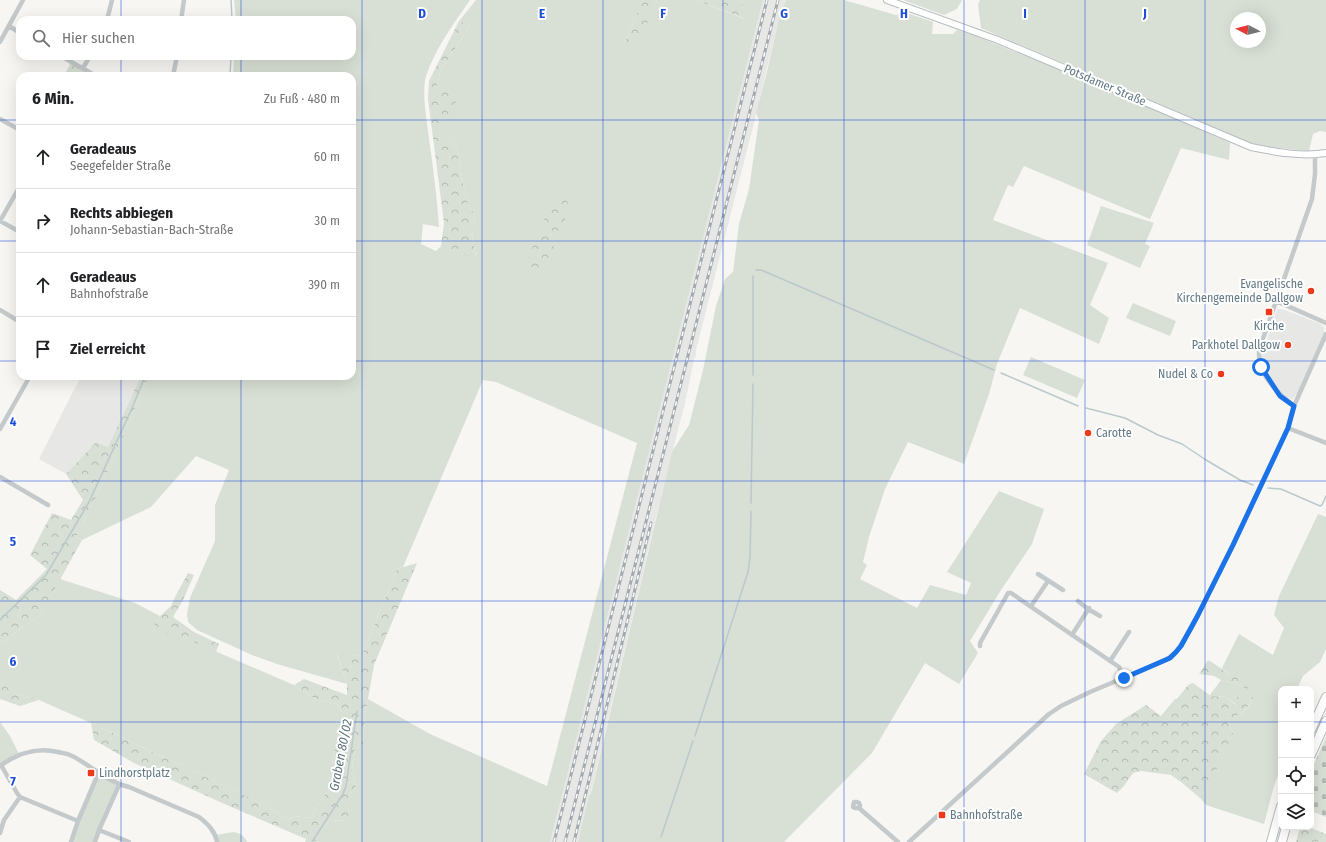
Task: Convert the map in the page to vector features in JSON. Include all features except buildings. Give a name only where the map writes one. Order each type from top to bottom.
[{"type":"highway","points":[[1314,723],[1326,697]]},
{"type":"highway","points":[[1314,748],[1326,721]]},
{"type":"highway","points":[[1272,842],[1278,818]]},
{"type":"highway","points":[[1282,842],[1285,830]]},
{"type":"street","points":[[0,42],[23,0]]},
{"type":"street","points":[[108,16],[112,0]]},
{"type":"street","points":[[182,16],[184,0]]},
{"type":"street","name":"Potsdamer Straße","points":[[887,0],[956,24],[1004,43],[1251,147],[1288,154],[1314,155],[1326,153]]},
{"type":"street","points":[[9,26],[16,30]]},
{"type":"street","points":[[68,60],[90,72]]},
{"type":"street","points":[[83,68],[88,60]]},
{"type":"street","points":[[173,72],[176,60]]},
{"type":"street","points":[[0,119],[16,128]]},
{"type":"street","points":[[1294,406],[1280,396],[1261,367],[1259,350],[1312,199],[1315,174],[1314,155]]},
{"type":"street","points":[[16,193],[0,221],[16,230]]},
{"type":"street","points":[[1276,301],[1326,323]]},
{"type":"street","points":[[0,310],[16,320]]},
{"type":"street","points":[[909,842],[1050,714],[1061,706],[1170,658],[1179,649],[1233,545],[1288,428],[1294,406],[1326,334]]},
{"type":"street","points":[[0,429],[28,380]]},
{"type":"street","points":[[1288,428],[1326,443]]},
{"type":"street","points":[[0,477],[48,505]]},
{"type":"street","points":[[1038,574],[1063,590]]},
{"type":"street","points":[[1031,606],[1048,581]]},
{"type":"street","points":[[980,646],[980,643],[1008,593],[1013,594],[1119,667],[1124,678]]},
{"type":"street","points":[[1078,601],[1100,616]]},
{"type":"street","points":[[1072,635],[1088,608]]},
{"type":"street","points":[[1110,661],[1129,632]]},
{"type":"street","points":[[78,821],[20,797],[1,765],[20,754],[36,749],[69,754],[98,774],[120,785],[129,787],[199,817],[209,825],[216,835],[217,842]]},
{"type":"street","points":[[71,842],[78,821],[98,774]]},
{"type":"street","points":[[95,842],[120,785]]},
{"type":"street","points":[[0,834],[4,820],[20,797]]},
{"type":"street","points":[[858,808],[898,842]]},
{"type":"street","points":[[99,830],[130,842]]},
{"type":"shaded area","points":[[763,0],[786,0],[779,18],[755,119],[696,350],[696,356],[694,359],[685,403],[661,497],[661,503],[659,505],[584,822],[578,842],[550,842],[577,731]]},
{"type":"shaded area","points":[[1277,309],[1282,309],[1321,324],[1324,328],[1324,334],[1298,393],[1292,400],[1283,395],[1263,366],[1261,359]]},
{"type":"shaded area","points":[[79,380],[139,380],[108,447],[96,442],[66,474],[39,459]]},
{"type":"green space","points":[[234,0],[470,0],[440,46],[426,76],[424,92],[439,227],[423,224],[421,244],[436,251],[441,246],[445,249],[476,257],[472,231],[475,216],[467,202],[456,147],[441,133],[437,87],[440,72],[470,25],[459,21],[476,0],[643,0],[625,42],[657,0],[695,0],[745,19],[741,0],[763,0],[550,842],[315,842],[329,821],[348,820],[348,796],[356,788],[352,769],[355,749],[363,744],[368,699],[430,734],[547,786],[637,443],[496,382],[483,380],[403,567],[397,569],[362,655],[356,656],[337,654],[347,684],[277,664],[252,655],[197,630],[188,622],[187,614],[190,598],[215,541],[215,505],[229,470],[196,456],[151,507],[82,540],[76,538],[102,485],[147,380],[356,380],[356,72],[233,72],[234,60],[356,60],[356,16],[236,16]]},
{"type":"green space","points":[[643,0],[657,0],[637,48],[625,42]]},
{"type":"green space","points":[[695,0],[741,0],[746,19]]},
{"type":"green space","points":[[786,0],[844,0],[896,15],[910,14],[933,22],[932,34],[953,34],[957,30],[976,36],[1145,105],[1230,143],[1229,160],[1181,148],[1150,219],[1024,166],[1013,187],[1008,185],[993,220],[1108,263],[1090,305],[1109,318],[1099,344],[1020,308],[997,364],[989,394],[964,464],[908,442],[885,489],[869,537],[863,562],[867,565],[860,579],[917,608],[930,585],[966,595],[971,583],[947,572],[999,491],[1044,509],[1032,544],[1001,590],[970,641],[978,653],[959,684],[925,663],[872,753],[784,842],[578,842],[589,796],[591,794],[671,456],[673,450],[689,425],[703,370],[716,306],[725,279],[733,272],[739,224],[749,189],[759,120],[756,113],[779,18]]},
{"type":"green space","points":[[903,0],[962,0],[957,9],[944,15]]},
{"type":"green space","points":[[980,0],[1326,0],[1326,132],[1320,131],[1313,134],[1309,151],[1266,147],[1244,141],[981,28],[978,5]]},
{"type":"green space","points":[[459,21],[470,25],[440,72],[437,87],[456,98],[455,116],[441,119],[441,133],[456,147],[467,202],[475,216],[472,231],[476,258],[445,249],[441,246],[444,223],[428,99],[429,81]]},
{"type":"green space","points":[[71,62],[88,72],[66,72]]},
{"type":"green space","points":[[562,190],[570,208],[545,267],[524,272],[524,266],[551,202]]},
{"type":"green space","points":[[1101,206],[1154,223],[1145,244],[1150,246],[1140,268],[1087,245]]},
{"type":"green space","points":[[1133,303],[1176,321],[1170,336],[1126,318]]},
{"type":"green space","points":[[1031,357],[1085,380],[1077,398],[1023,375]]},
{"type":"green space","points":[[139,380],[147,380],[102,485],[76,538],[82,540],[41,614],[0,644],[0,590],[16,600],[47,569],[30,555],[52,513],[71,520],[83,500],[66,474],[96,442],[108,447]]},
{"type":"green space","points":[[1318,514],[1326,517],[1326,649],[1320,662],[1303,676],[1298,686],[1278,686],[1278,776],[1264,824],[1206,805],[1201,799],[1233,734],[1227,719],[1237,716],[1243,712],[1253,699],[1237,705],[1226,697],[1210,695],[1221,680],[1234,683],[1245,688],[1222,668],[1239,634],[1273,655],[1284,628],[1274,615],[1279,596]]},
{"type":"green space","points":[[417,563],[374,665],[365,716],[363,744],[355,749],[352,769],[356,788],[348,796],[348,820],[329,821],[315,842],[305,842],[306,839],[134,763],[94,740],[91,723],[259,802],[288,820],[294,816],[311,818],[330,786],[333,756],[343,713],[337,704],[315,699],[294,685],[304,679],[347,695],[347,684],[337,653],[356,656],[362,655],[397,569]]},
{"type":"green space","points":[[188,573],[194,575],[183,600],[173,617],[194,632],[219,644],[216,652],[180,636],[170,636],[154,624],[171,606]]},
{"type":"green space","points":[[60,579],[135,603],[160,616],[155,624],[170,636],[180,636],[294,685],[315,699],[337,704],[343,713],[333,756],[330,786],[311,818],[294,816],[288,820],[259,802],[91,723],[39,700],[17,694],[0,682],[0,644],[41,614]]},
{"type":"green space","points":[[1208,660],[1230,674],[1235,673],[1255,684],[1255,690],[1221,680],[1214,676],[1199,674]]},
{"type":"green space","points":[[0,682],[17,694],[39,700],[20,706],[0,699]]},
{"type":"green space","points":[[1193,683],[1211,696],[1226,697],[1236,705],[1238,694],[1252,695],[1253,699],[1243,712],[1237,716],[1227,719],[1233,734],[1201,799],[1171,775],[1141,771],[1133,773],[1117,793],[1084,774],[1101,741],[1116,724],[1146,705],[1161,716],[1188,685]]},
{"type":"green space","points":[[0,722],[10,736],[19,754],[0,765]]},
{"type":"green space","points":[[1326,737],[1326,817],[1314,812],[1314,764]]},
{"type":"green space","points":[[99,774],[119,785],[95,842],[71,842]]},
{"type":"green space","points":[[1314,829],[1326,834],[1326,842],[1296,842],[1299,830]]},
{"type":"green space","points":[[233,832],[242,835],[247,842],[218,842],[216,835]]},
{"type":"waterway","points":[[231,0],[232,16]]},
{"type":"waterway","points":[[230,72],[231,60]]},
{"type":"waterway","points":[[756,270],[761,270],[994,370]]},
{"type":"waterway","points":[[753,276],[753,375]]},
{"type":"waterway","points":[[1001,373],[1078,406]]},
{"type":"waterway","points":[[0,620],[46,575],[89,502],[143,380]]},
{"type":"waterway","points":[[751,503],[753,384]]},
{"type":"waterway","points":[[1086,408],[1125,418],[1158,435],[1182,444],[1240,480],[1253,485]]},
{"type":"waterway","points":[[1268,488],[1281,489],[1320,506],[1322,505],[1326,496]]},
{"type":"waterway","points":[[695,736],[748,572],[750,557],[751,511]]},
{"type":"waterway","name":"Graben 80/02","points":[[312,842],[343,794],[346,786],[357,711]]},
{"type":"waterway","points":[[661,837],[693,741]]},
{"type":"railway","points":[[554,842],[767,0]]},
{"type":"railway","points":[[565,842],[778,0]]},
{"type":"railway","points":[[574,842],[651,523]]},
{"type":"place","name":"Evangelische Kirchengemeinde Dallgow","points":[[1311,291]]},
{"type":"place","name":"Kirche","points":[[1269,312]]},
{"type":"place","name":"Parkhotel Dallgow","points":[[1288,345]]},
{"type":"place","name":"Nudel & Co","points":[[1221,374]]},
{"type":"place","name":"Carotte","points":[[1088,433]]},
{"type":"place","name":"Lindhorstplatz","points":[[91,773]]},
{"type":"place","name":"Bahnhofstraße","points":[[942,815]]},
{"type":"route","points":[[1124,678],[1170,658],[1179,649],[1191,629],[1233,545],[1288,428],[1294,406],[1280,396],[1261,367]]}]
